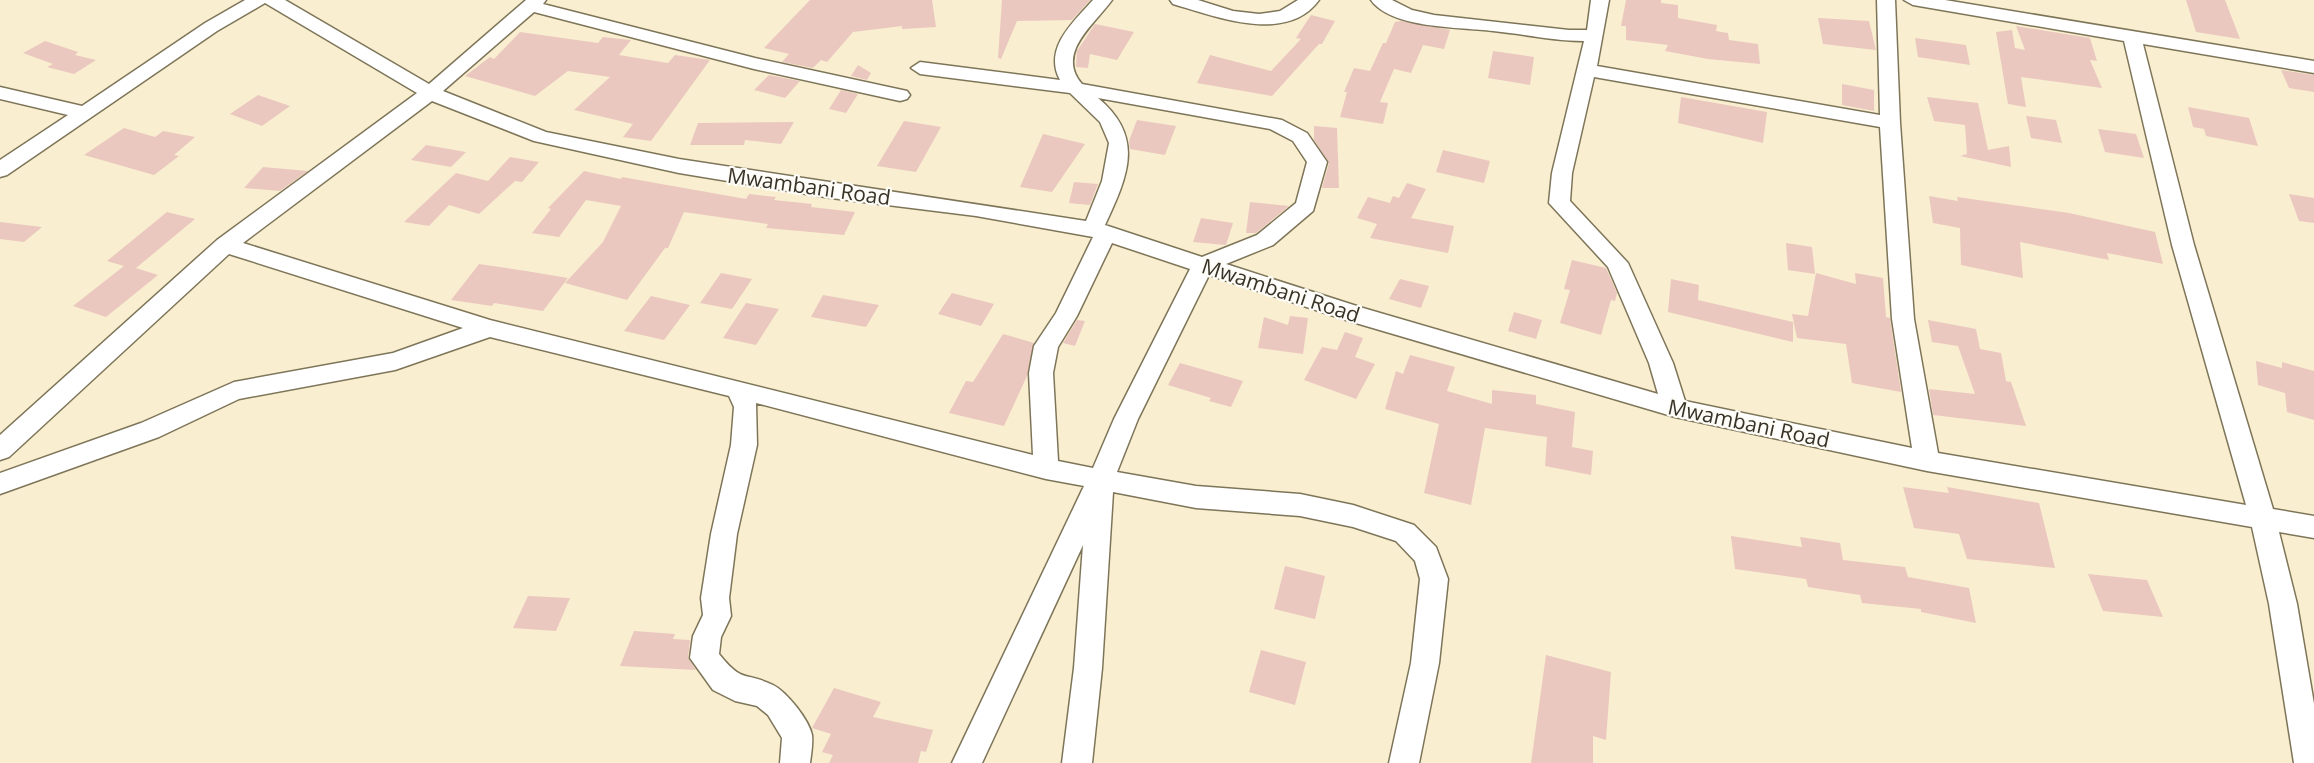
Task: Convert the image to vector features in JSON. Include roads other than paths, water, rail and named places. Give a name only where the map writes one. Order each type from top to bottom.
[{"type":"street","points":[[0,170],[210,27],[258,0]]},
{"type":"street","name":"Mwambani Road","points":[[272,0],[430,93],[542,137],[679,166],[831,190],[976,209],[1099,231],[1357,315],[1675,408],[1927,461],[2314,527]]},
{"type":"street","points":[[1046,469],[1041,373],[1046,346],[1066,316],[1099,231],[1112,189],[1119,146],[1117,133],[1110,120],[1074,88],[1062,65],[1062,53],[1069,39],[1103,0]]},
{"type":"street","points":[[1179,0],[1225,14],[1257,18],[1288,15],[1310,0]]},
{"type":"street","points":[[1380,0],[1390,8],[1409,15],[1442,21],[1496,26],[1544,34],[1595,35]]},
{"type":"street","points":[[1600,0],[1595,35],[1562,173],[1559,190],[1560,203],[1617,263],[1661,363],[1675,408]]},
{"type":"street","points":[[1886,0],[1890,123],[1903,320],[1927,461]]},
{"type":"street","points":[[1913,0],[2314,68]]},
{"type":"street","points":[[0,450],[225,245],[430,93],[534,3],[754,63],[900,95]]},
{"type":"street","points":[[2132,37],[2183,245],[2263,519],[2283,604],[2309,763]]},
{"type":"street","points":[[920,68],[1074,88],[1275,124],[1300,137],[1317,162],[1306,206],[1265,240],[1203,265],[1126,419],[1101,479],[1013,660],[967,763]]},
{"type":"street","points":[[1586,70],[1890,123]]},
{"type":"street","points":[[0,93],[83,112]]},
{"type":"street","points":[[225,245],[323,278],[489,328],[738,389],[1046,469],[1196,497],[1300,505],[1353,516],[1405,533],[1427,555],[1434,579],[1425,663],[1404,763]]},
{"type":"street","points":[[0,484],[140,435],[234,391],[395,361],[489,328]]},
{"type":"street","points":[[738,389],[746,407],[744,445],[724,534],[715,598],[717,616],[707,636],[704,658],[723,681],[735,688],[764,695],[778,705],[797,735],[795,763]]},
{"type":"street","points":[[1077,763],[1089,668],[1101,479]]}]
